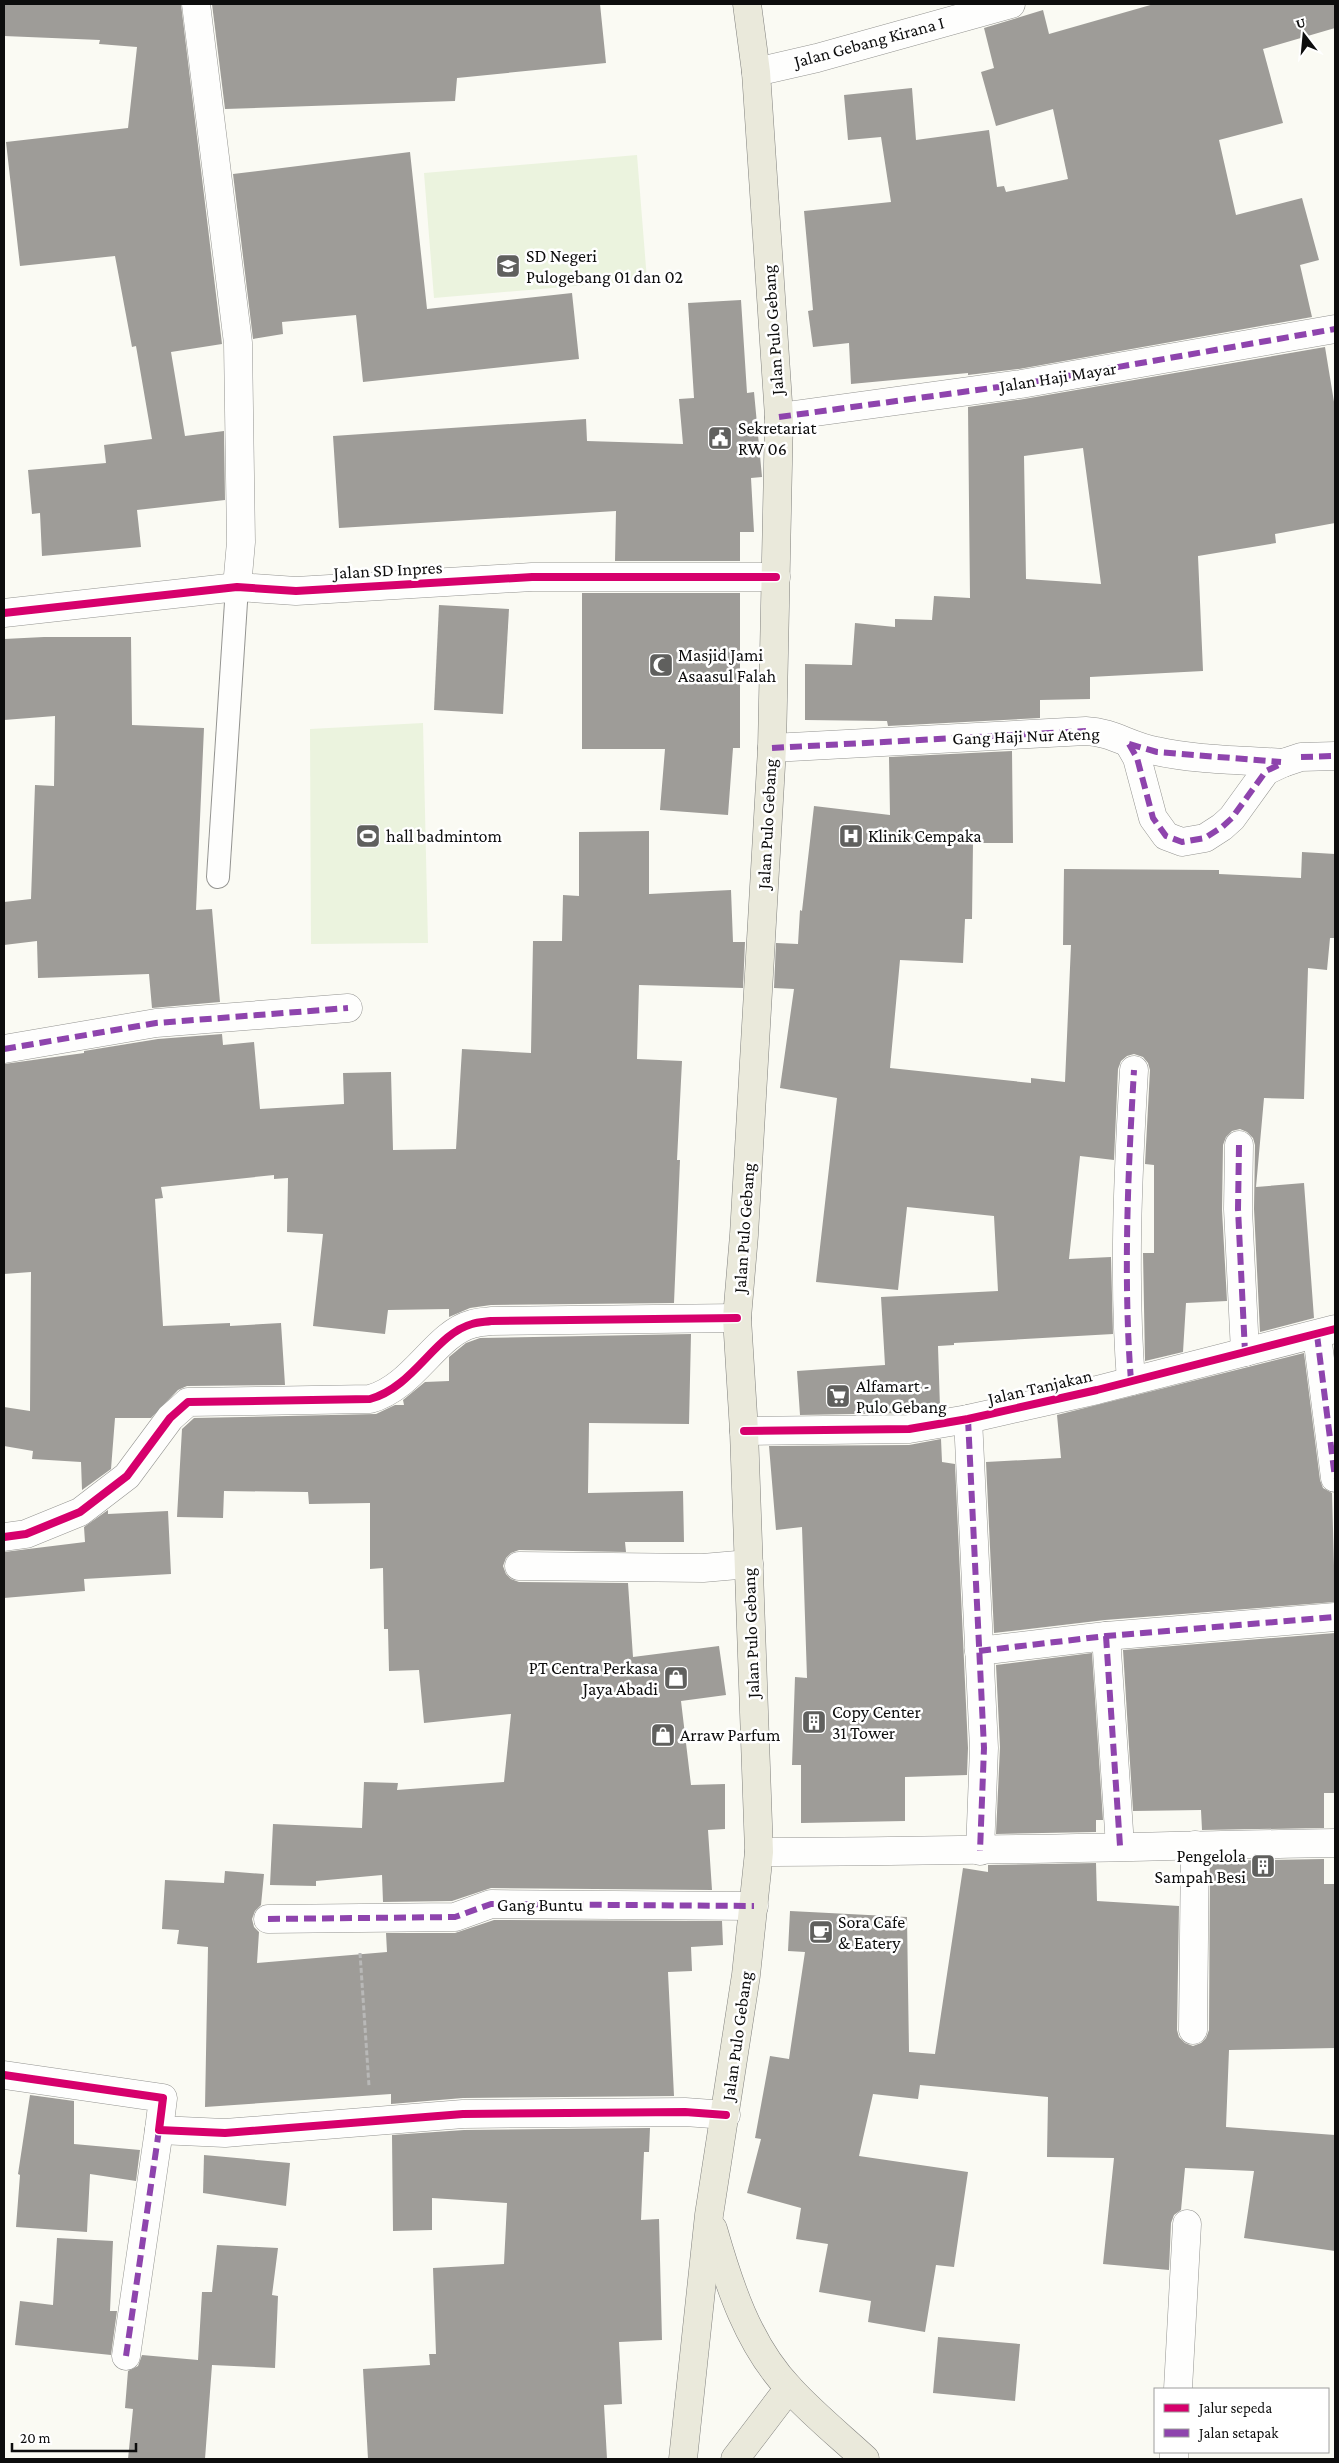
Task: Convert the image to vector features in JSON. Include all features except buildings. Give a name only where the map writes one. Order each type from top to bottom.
[{"type":"main road","name":"Jalan Pulo Gebang","points":[[746,4],[756,72],[779,417],[772,748],[738,1318],[744,1431],[759,1852],[754,1906],[726,2115],[709,2215],[728,2281],[756,2343],[788,2388],[865,2459]]},
{"type":"main road","points":[[683,2459],[709,2215]]},
{"type":"main road","points":[[735,2459],[788,2388]]},
{"type":"street","points":[[196,4],[238,343],[241,542],[238,588]]},
{"type":"street","name":"Jalan Gebang Kirana I","points":[[756,72],[818,58],[1011,4]]},
{"type":"street","name":"Jalan Haji Mayar","points":[[779,417],[1021,384],[1335,329]]},
{"type":"street","name":"Jalan SD Inpres","points":[[4,614],[238,588],[296,591],[532,577],[776,577]]},
{"type":"street","name":"Gang Haji Nur Ateng","points":[[772,748],[1086,731],[1104,732],[1129,744],[1157,752],[1283,763],[1301,757],[1335,756]]},
{"type":"street","points":[[1129,744],[1137,758],[1153,818],[1166,836],[1182,842],[1205,838],[1222,827],[1232,818],[1266,770],[1283,763]]},
{"type":"street","points":[[4,1049],[156,1023],[348,1008]]},
{"type":"street","points":[[1132,1381],[1127,1275],[1129,1163],[1134,1070]]},
{"type":"street","points":[[1239,1145],[1238,1210],[1245,1352]]},
{"type":"street","points":[[4,1537],[26,1534],[80,1512],[127,1476],[170,1418],[188,1402],[370,1399],[394,1390],[442,1344],[471,1324],[491,1321],[738,1318]]},
{"type":"street","points":[[1326,1332],[1335,1478]]},
{"type":"street","name":"Jalan Tanjakan","points":[[744,1431],[909,1429],[968,1419],[1132,1381],[1326,1332]]},
{"type":"street","points":[[968,1419],[984,1748],[980,1852]]},
{"type":"street","points":[[519,1566],[703,1568],[748,1564]]},
{"type":"street","points":[[979,1651],[1106,1636],[1335,1617]]},
{"type":"street","points":[[1106,1636],[1120,1846]]},
{"type":"street","points":[[759,1852],[980,1852],[1120,1846],[1335,1843]]},
{"type":"street","points":[[1193,2030],[1195,1845]]},
{"type":"street","name":"Gang Buntu","points":[[268,1920],[454,1917],[491,1904],[754,1906]]},
{"type":"street","points":[[4,2075],[162,2098],[126,2356]]},
{"type":"street","points":[[159,2130],[225,2134],[463,2114],[685,2112],[726,2115]]},
{"type":"street","points":[[1178,2388],[1187,2224]]},
{"type":"lane","points":[[218,877],[238,588]]},
{"type":"path","points":[[359,1943],[372,2122]]},
{"type":"green space","points":[[637,155],[647,280],[434,298],[424,173]]},
{"type":"green space","name":"hall badmintom","points":[[423,723],[428,943],[311,944],[310,729]]},
{"type":"marked path","points":[[779,417],[1021,384],[1335,329]]},
{"type":"marked path","points":[[772,748],[1086,731]]},
{"type":"marked path","points":[[1129,744],[1137,758],[1153,818],[1166,836],[1182,842],[1205,838],[1222,827],[1232,818],[1266,771],[1283,763]]},
{"type":"marked path","points":[[1129,744],[1157,752],[1281,762]]},
{"type":"marked path","points":[[1301,757],[1335,756]]},
{"type":"marked path","points":[[4,1049],[156,1023],[348,1008]]},
{"type":"marked path","points":[[1131,1381],[1127,1264],[1128,1186],[1134,1070]]},
{"type":"marked path","points":[[1239,1145],[1238,1209],[1245,1352]]},
{"type":"marked path","points":[[1317,1335],[1335,1478]]},
{"type":"marked path","points":[[968,1419],[984,1748],[980,1851]]},
{"type":"marked path","points":[[979,1651],[1106,1636],[1335,1617]]},
{"type":"marked path","points":[[1106,1636],[1120,1846]]},
{"type":"marked path","points":[[268,1919],[455,1917],[491,1904],[754,1906]]},
{"type":"marked path","points":[[126,2356],[159,2130]]},
{"type":"cycle path","points":[[4,613],[237,587],[296,591],[532,577],[776,577]]},
{"type":"cycle path","points":[[4,1537],[26,1534],[80,1512],[127,1476],[170,1418],[188,1402],[370,1399],[385,1393],[399,1384],[447,1338],[459,1330],[479,1322],[737,1318]]},
{"type":"cycle path","points":[[744,1431],[909,1429],[968,1419],[1097,1390],[1335,1329]]},
{"type":"cycle path","points":[[4,2075],[163,2098],[159,2130],[225,2133],[463,2114],[685,2112],[726,2115]]},
{"type":"place","name":"SD Negeri Pulogebang 01 dan 02","points":[[508,266]]},
{"type":"place","name":"Sekretariat RW 06","points":[[720,438]]},
{"type":"place","name":"Masjid Jami Asaasul Falah","points":[[661,665]]},
{"type":"place","name":"hall badmintom","points":[[368,836]]},
{"type":"place","name":"Klinik Cempaka","points":[[851,836]]},
{"type":"place","name":"Alfamart - Pulo Gebang","points":[[838,1396]]},
{"type":"place","name":"PT Centra Perkasa Jaya Abadi","points":[[676,1678]]},
{"type":"place","name":"Copy Center 31 Tower","points":[[814,1722]]},
{"type":"place","name":"Arraw Parfum","points":[[663,1735]]},
{"type":"place","name":"Pengelola Sampah Besi","points":[[1263,1866]]},
{"type":"place","name":"Sora Cafe & Eatery","points":[[821,1932]]}]
